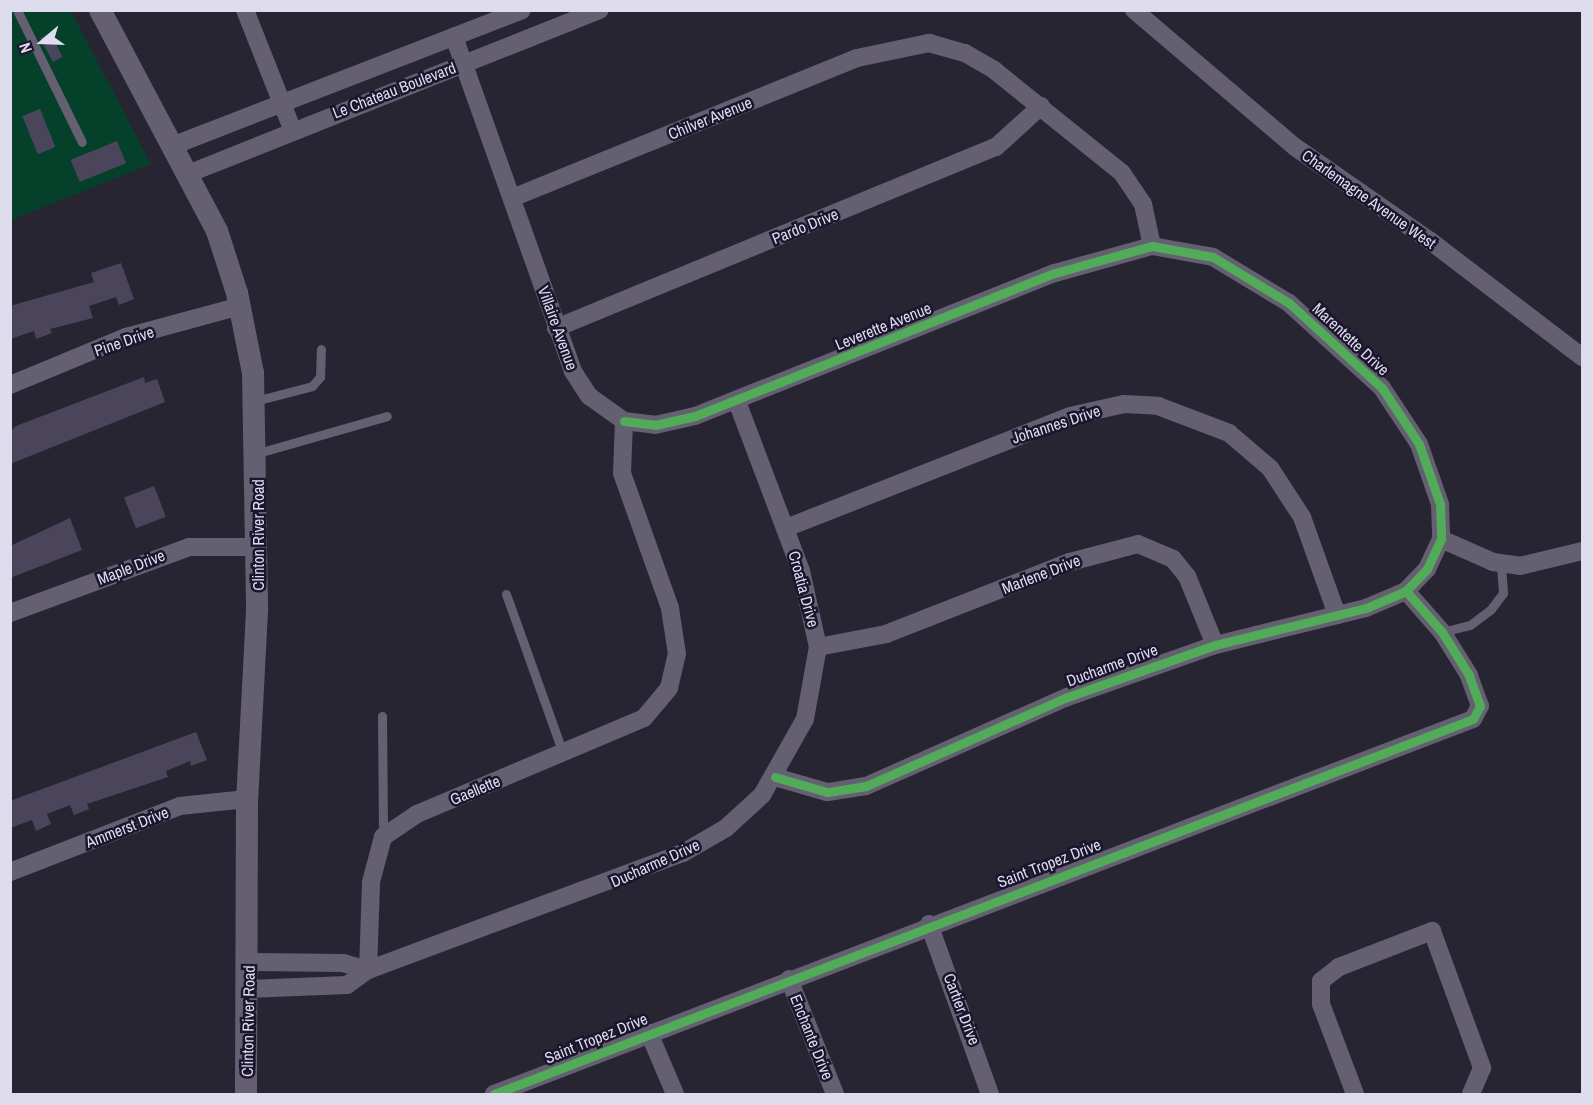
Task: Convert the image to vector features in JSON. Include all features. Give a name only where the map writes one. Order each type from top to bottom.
[{"type":"street","name":"Clinton River Road","points":[[100,10],[172,146],[190,173],[217,231],[240,306],[255,401],[258,453],[257,547],[247,799],[249,989],[246,1095]]},
{"type":"street","points":[[245,10],[279,103],[292,129]]},
{"type":"street","name":"Le Chateau Boulevard","points":[[172,146],[522,10]]},
{"type":"street","name":"Le Chateau Boulevard","points":[[190,173],[292,129],[600,10]]},
{"type":"street","name":"Charlemagne Avenue West","points":[[1134,10],[1295,147],[1429,240],[1582,357]]},
{"type":"street","name":"Villaire Avenue","points":[[454,38],[556,328],[580,384],[624,421]]},
{"type":"street","name":"Chilver Avenue","points":[[512,198],[857,58],[910,44],[965,53],[1041,106]]},
{"type":"street","points":[[1041,106],[1131,183],[1146,214],[1152,246]]},
{"type":"street","name":"Pardo Drive","points":[[556,328],[988,150],[1011,138],[1041,106]]},
{"type":"street","name":"Leverette Avenue","points":[[624,421],[674,423],[736,402],[1055,273],[1152,246]]},
{"type":"street","name":"Marentette Drive","points":[[1152,246],[1194,252],[1237,267],[1340,345],[1392,400],[1419,444],[1440,504],[1441,539]]},
{"type":"street","name":"Pine Drive","points":[[10,385],[126,338],[240,306]]},
{"type":"street","name":"Croatia Drive","points":[[736,402],[786,528],[818,647],[805,719],[775,777]]},
{"type":"street","name":"Johannes Drive","points":[[786,528],[1070,416],[1125,404],[1158,406],[1229,433],[1270,468],[1302,517],[1337,615]]},
{"type":"street","name":"Gaellette","points":[[384,837],[417,814],[644,718],[663,699],[675,674],[670,608],[622,472],[624,421]]},
{"type":"street","points":[[1441,539],[1501,563],[1535,565],[1582,551]]},
{"type":"street","name":"Ducharme Drive","points":[[249,989],[327,989],[347,985],[368,970],[683,853],[748,810],[775,777],[827,792],[866,786],[1067,697],[1215,645],[1337,615],[1406,591],[1427,568],[1441,539]]},
{"type":"street","name":"Marlene Drive","points":[[818,647],[886,634],[1070,562],[1138,544],[1173,559],[1187,576],[1215,645]]},
{"type":"street","name":"Maple Drive","points":[[10,613],[189,547],[257,547]]},
{"type":"street","name":"Saint Tropez Drive","points":[[494,1095],[513,1091],[650,1033],[929,924],[1473,719],[1479,713],[1478,696],[1442,632],[1406,591]]},
{"type":"street","name":"Ammerst Drive","points":[[10,872],[180,806],[247,799]]},
{"type":"street","points":[[249,962],[343,963],[368,970],[371,882],[384,837]]},
{"type":"street","name":"Cartier Drive","points":[[929,924],[990,1095]]},
{"type":"street","points":[[1354,1095],[1321,1004],[1321,981],[1339,967],[1432,931],[1480,1058],[1476,1089]]},
{"type":"street","name":"Enchante Drive","points":[[789,979],[835,1095]]},
{"type":"street","points":[[650,1033],[675,1095]]},
{"type":"lane","points":[[17,10],[82,142]]},
{"type":"lane","points":[[255,401],[312,386],[320,377],[321,349]]},
{"type":"lane","points":[[258,453],[387,416]]},
{"type":"lane","points":[[1442,632],[1470,625],[1491,609],[1503,593],[1501,563]]},
{"type":"lane","points":[[506,594],[563,753]]},
{"type":"lane","points":[[382,716],[384,837]]},
{"type":"green space","points":[[11,11],[71,11],[151,164],[11,220]]},
{"type":"building","points":[[50,33],[63,57],[53,62],[40,38]]},
{"type":"building","points":[[40,109],[55,147],[38,154],[22,116]]},
{"type":"building","points":[[117,141],[126,163],[80,182],[71,160]]},
{"type":"building","points":[[121,263],[134,299],[119,305],[116,297],[89,306],[93,318],[50,329],[52,333],[36,339],[34,331],[10,339],[10,306],[94,282],[91,273]]},
{"type":"building","points":[[144,377],[145,383],[157,379],[165,402],[10,464],[10,432],[16,426]]},
{"type":"building","points":[[154,486],[166,517],[136,528],[124,497]]},
{"type":"building","points":[[70,518],[82,550],[10,578],[10,546]]},
{"type":"building","points":[[196,732],[207,760],[191,766],[190,761],[166,771],[168,777],[87,804],[89,809],[74,815],[70,805],[47,814],[51,824],[36,831],[32,820],[10,828],[10,801]]},
{"type":"cycle path","points":[[624,421],[655,425],[695,416],[1055,273],[1152,246],[1213,257],[1289,303],[1382,388],[1419,444],[1440,504],[1441,539],[1427,569],[1406,591],[1366,608],[1215,645],[1067,697],[866,786],[827,792],[775,777]]},
{"type":"cycle path","points":[[494,1094],[1473,719],[1480,706],[1469,675],[1442,632],[1406,591]]}]
